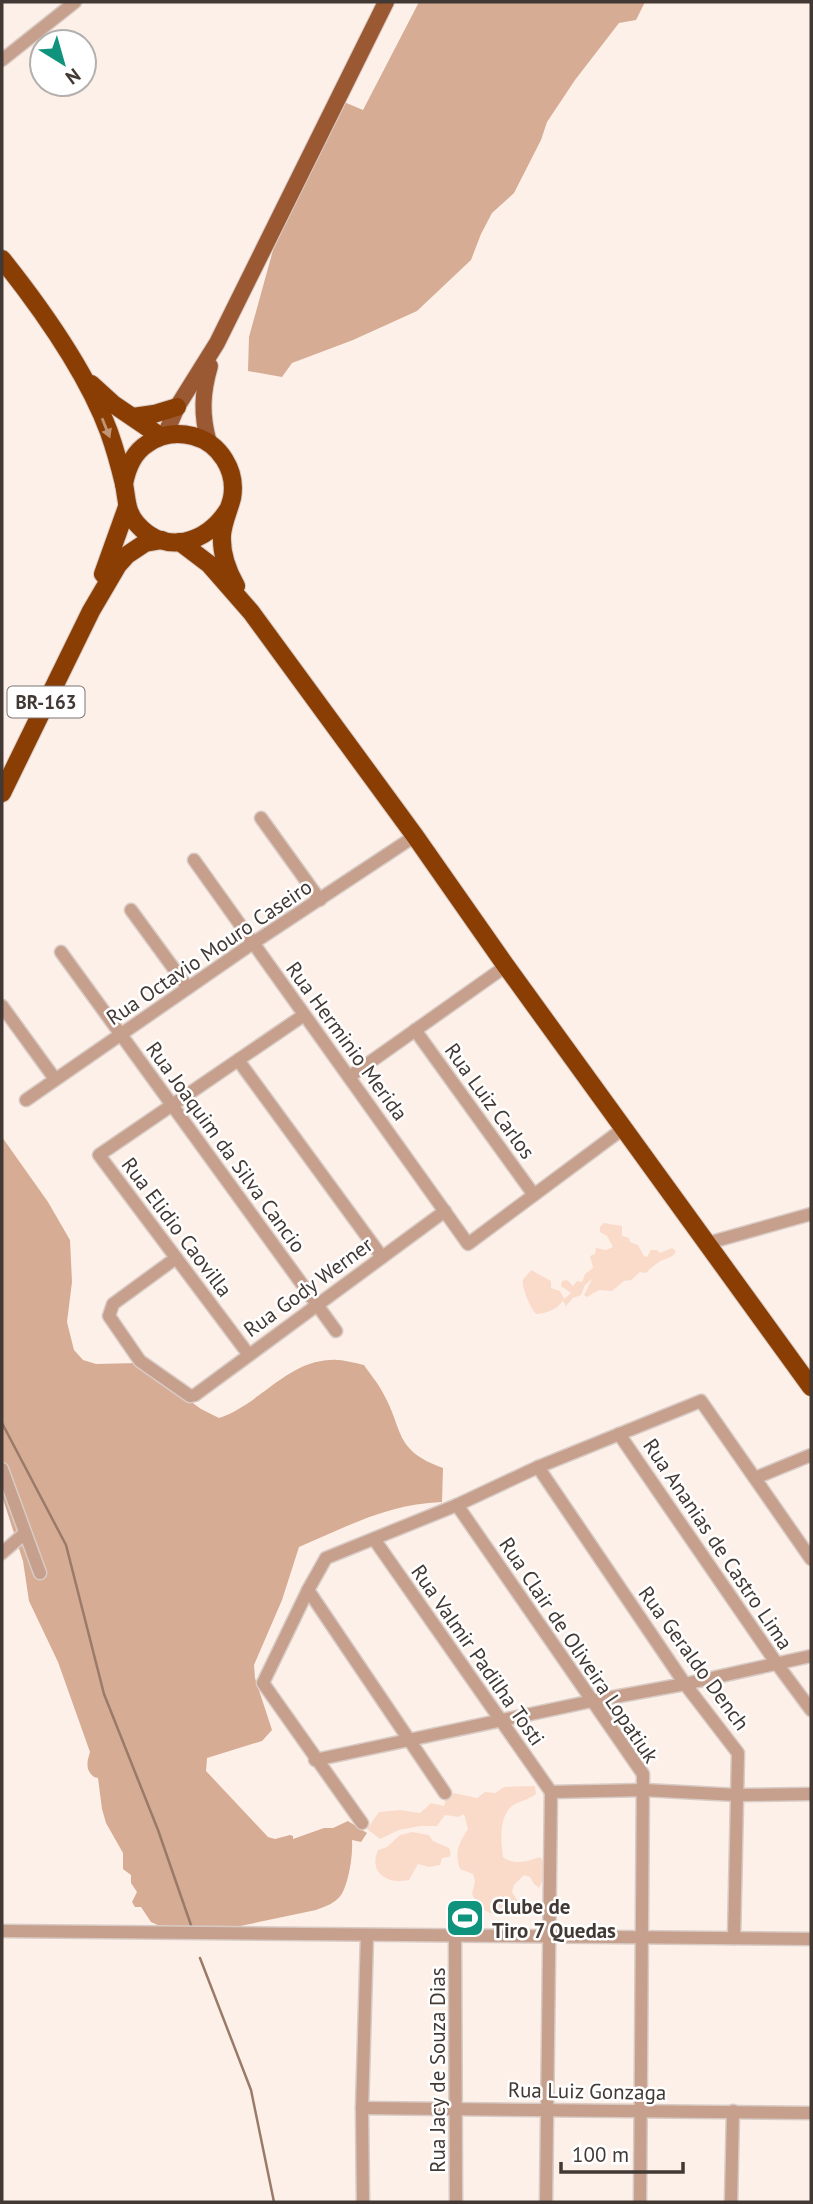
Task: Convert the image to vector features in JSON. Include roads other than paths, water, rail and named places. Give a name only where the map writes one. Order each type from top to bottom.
[{"type":"highway","name":"BR-163","points":[[4,268],[82,374],[113,404],[162,436],[185,434],[209,443]]},
{"type":"highway","name":"BR-163","points":[[82,374],[110,434],[124,484],[127,507],[113,551],[94,594],[91,611]]},
{"type":"highway","points":[[133,417],[177,407]]},
{"type":"highway","points":[[124,484],[127,469],[135,455],[146,444],[162,436]]},
{"type":"highway","points":[[209,443],[229,468],[233,490],[222,534],[225,559],[251,612]]},
{"type":"highway","points":[[127,507],[144,531],[162,540]]},
{"type":"highway","name":"BR-163","points":[[2,793],[91,611],[118,565],[145,543],[195,540],[219,524],[227,512]]},
{"type":"highway","points":[[180,542],[209,564],[251,612],[811,1387]]},
{"type":"main road","points":[[162,436],[217,343],[386,2]]},
{"type":"main road","points":[[209,443],[202,398],[217,343]]},
{"type":"street","points":[[2,60],[75,2]]},
{"type":"street","points":[[261,818],[320,900]]},
{"type":"street","name":"Rua Octavio Mouro Caseiro","points":[[26,1100],[253,943],[415,836]]},
{"type":"street","name":"Rua Herminio Merida","points":[[194,860],[468,1244],[534,1195]]},
{"type":"street","points":[[131,910],[188,988]]},
{"type":"street","name":"Rua Joaquim da Silva Cancio","points":[[61,952],[336,1331]]},
{"type":"street","points":[[349,1077],[506,966]]},
{"type":"street","points":[[2,1006],[55,1079]]},
{"type":"street","points":[[172,1105],[304,1015]]},
{"type":"street","name":"Rua Luiz Carlos","points":[[415,1030],[534,1195]]},
{"type":"street","points":[[238,1060],[382,1257]]},
{"type":"street","name":"Rua Elidio Caovilla","points":[[172,1105],[99,1155],[249,1355]]},
{"type":"street","points":[[534,1195],[624,1128]]},
{"type":"street","name":"Rua Gody Werner","points":[[176,1258],[113,1304],[109,1316],[139,1361],[186,1394],[195,1395],[445,1211]]},
{"type":"street","points":[[708,1243],[811,1214]]},
{"type":"street","points":[[362,1823],[263,1683],[307,1590],[326,1558],[457,1505],[538,1467],[701,1402],[811,1559]]},
{"type":"street","name":"Rua Ananias de Castro Lima","points":[[619,1434],[811,1710]]},
{"type":"street","points":[[755,1478],[811,1455]]},
{"type":"street","name":"Rua Geraldo Dench","points":[[538,1467],[685,1684],[738,1753],[734,1938]]},
{"type":"street","points":[[2,1469],[40,1573]]},
{"type":"street","name":"Rua Clair de Oliveira Lopatiuk","points":[[457,1505],[643,1774],[640,2202]]},
{"type":"street","points":[[2,1553],[25,1534]]},
{"type":"street","name":"Rua Valmir Padilha Tosti","points":[[374,1539],[551,1792]]},
{"type":"street","points":[[307,1590],[445,1793]]},
{"type":"street","points":[[316,1760],[811,1656]]},
{"type":"street","points":[[546,2202],[551,1792],[644,1790],[737,1795],[811,1794]]},
{"type":"street","points":[[2,1931],[811,1940]]},
{"type":"street","points":[[363,2202],[362,2108],[367,1936]]},
{"type":"street","name":"Rua Jacy de Souza Dias","points":[[455,1937],[456,2202]]},
{"type":"street","name":"Rua Luiz Gonzaga","points":[[362,2108],[811,2113]]},
{"type":"street","points":[[731,2202],[733,2111]]},
{"type":"waterway","points":[[2,1423],[66,1545],[104,1694],[158,1830],[192,1928]]},
{"type":"waterway","points":[[200,1958],[251,2090],[274,2202]]},
{"type":"place","name":"Clube de Tiro 7 Quedas","points":[[465,1918]]}]
